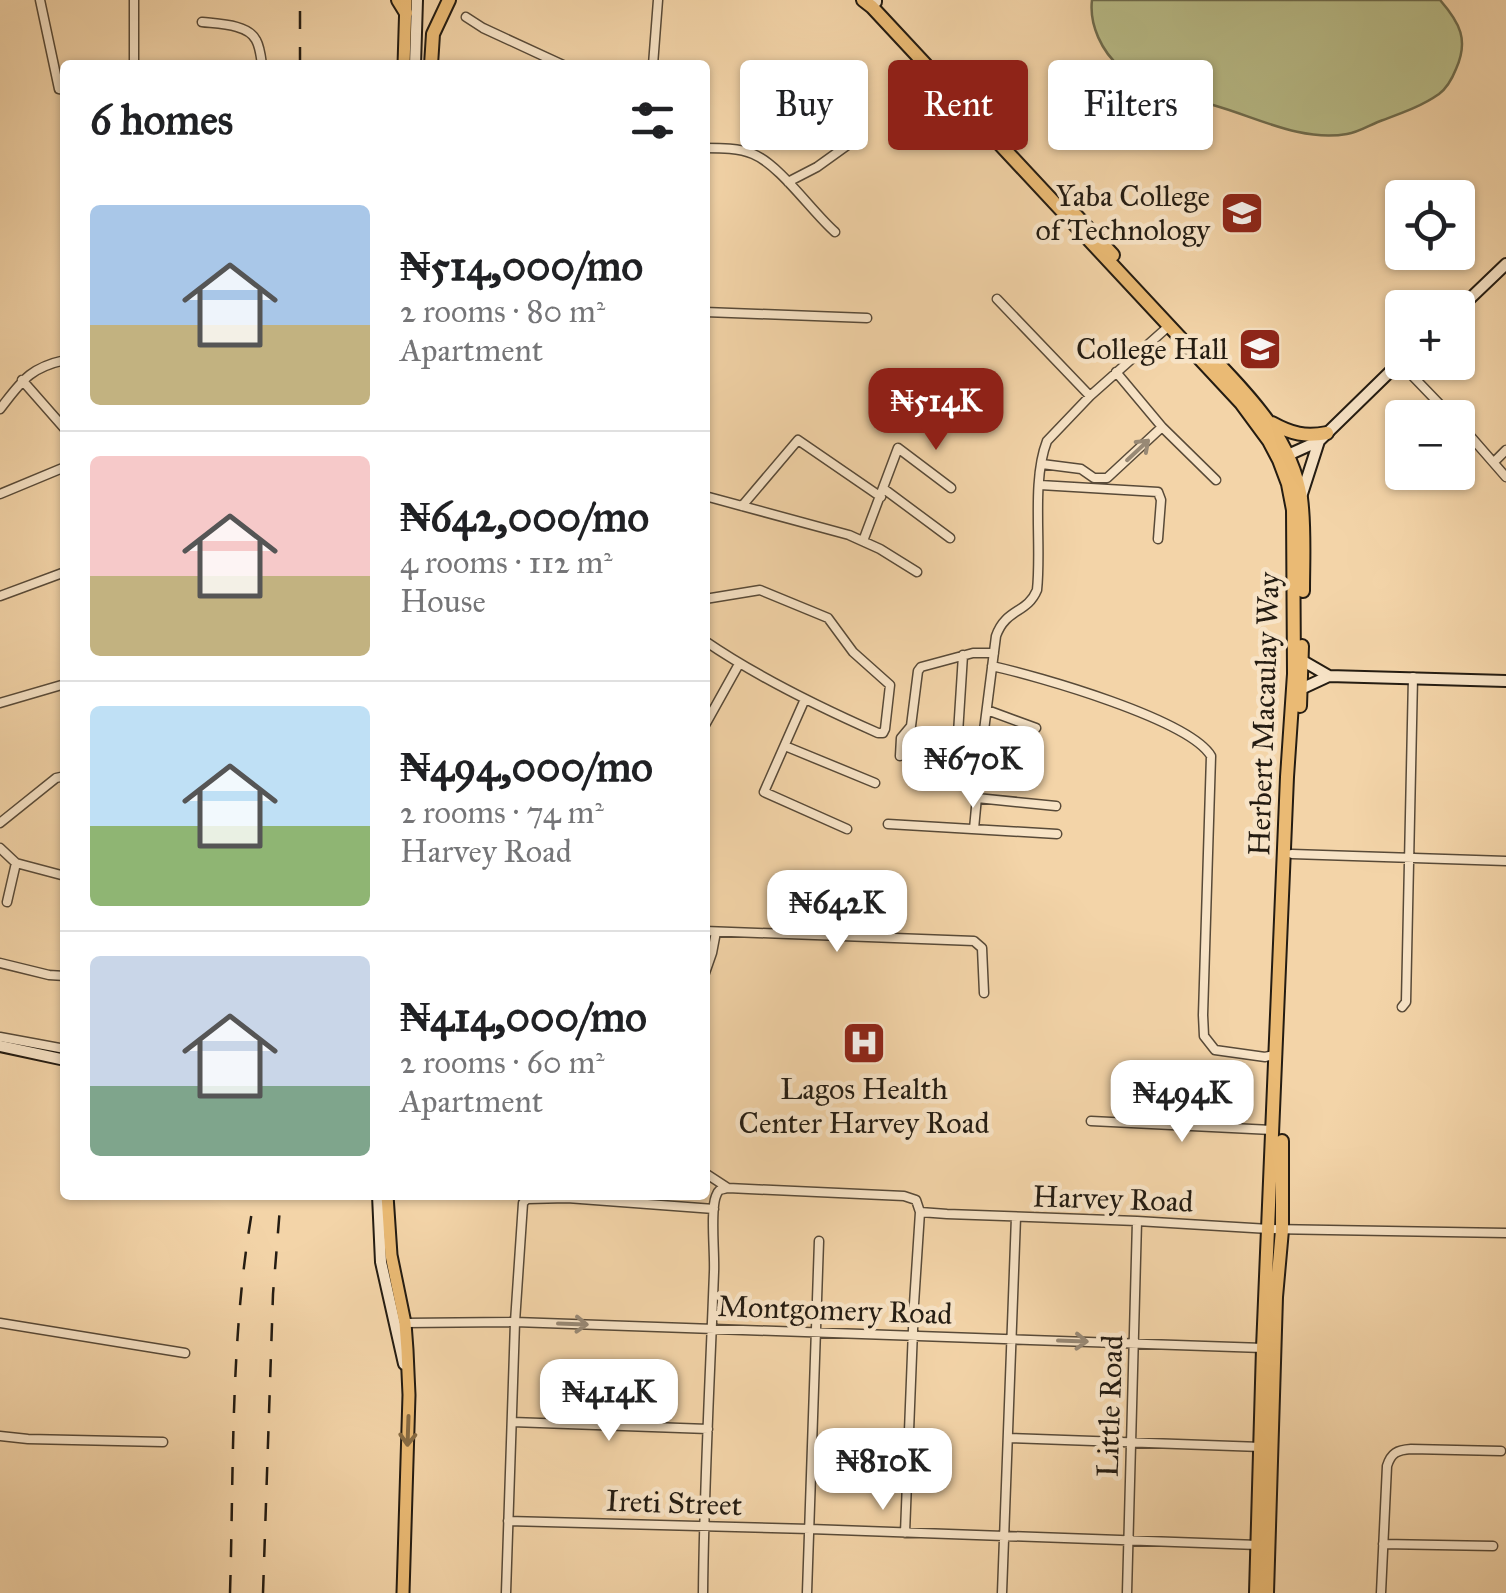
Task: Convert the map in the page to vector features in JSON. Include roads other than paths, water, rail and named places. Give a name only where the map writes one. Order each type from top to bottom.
[{"type":"highway","points":[[431,60],[433,34],[448,0]]},
{"type":"highway","name":"Herbert Macaulay Way","points":[[873,0],[872,6],[1241,403],[1269,440],[1288,484],[1292,510],[1294,674],[1274,1130],[1276,1297],[1267,1593]]},
{"type":"highway","name":"Herbert Macaulay Way","points":[[873,0],[1270,422],[1288,455],[1301,498],[1302,689],[1275,1230],[1263,1348],[1256,1593]]},
{"type":"highway","points":[[1270,422],[1299,436],[1323,437]]},
{"type":"main road","points":[[416,60],[417,0]]},
{"type":"main road","points":[[403,4],[404,60]]},
{"type":"main road","points":[[1475,294],[1506,264]]},
{"type":"main road","points":[[1288,455],[1323,437],[1385,377]]},
{"type":"main road","points":[[1301,498],[1323,437]]},
{"type":"main road","points":[[1302,661],[1329,676]]},
{"type":"main road","points":[[1302,689],[1329,676],[1506,681]]},
{"type":"main road","points":[[0,1046],[60,1059]]},
{"type":"main road","points":[[378,1200],[381,1262],[409,1395]]},
{"type":"main road","points":[[387,1200],[392,1255],[406,1324],[409,1395],[403,1593]]},
{"type":"street","points":[[40,0],[60,89]]},
{"type":"street","points":[[134,0],[134,60]]},
{"type":"street","points":[[653,60],[658,0]]},
{"type":"street","points":[[466,17],[553,60]]},
{"type":"street","points":[[202,22],[253,34],[261,60]]},
{"type":"street","points":[[710,148],[755,154],[835,232]]},
{"type":"street","points":[[788,182],[841,150]]},
{"type":"street","points":[[998,299],[1090,396]]},
{"type":"street","points":[[710,312],[867,318]]},
{"type":"street","points":[[974,830],[1000,623],[1030,604],[1038,590],[1040,485],[1047,441],[1170,324]]},
{"type":"street","points":[[0,409],[33,370],[60,362]]},
{"type":"street","points":[[1116,372],[1162,427],[1216,480]]},
{"type":"street","points":[[22,380],[60,423]]},
{"type":"street","points":[[1418,380],[1436,400]]},
{"type":"street","points":[[1042,464],[1075,468],[1094,478],[1107,478],[1162,427]]},
{"type":"street","points":[[742,506],[798,440],[950,538]]},
{"type":"street","points":[[1475,442],[1506,476]]},
{"type":"street","points":[[863,540],[898,448],[950,488]]},
{"type":"street","points":[[1494,462],[1505,454]]},
{"type":"street","points":[[0,494],[60,469]]},
{"type":"street","points":[[1040,485],[1158,492],[1158,539]]},
{"type":"street","points":[[710,497],[863,540],[917,572]]},
{"type":"street","points":[[0,596],[60,574]]},
{"type":"street","points":[[710,597],[760,590],[828,618],[854,652],[890,684],[882,733],[805,698],[710,644]]},
{"type":"street","points":[[900,756],[901,738],[911,726],[918,670],[963,655],[994,654]]},
{"type":"street","points":[[957,748],[963,655]]},
{"type":"street","points":[[710,716],[740,664]]},
{"type":"street","points":[[992,666],[1080,691],[1172,726],[1206,747],[1212,756],[1204,1036],[1215,1050],[1265,1057],[1277,1054]]},
{"type":"street","points":[[1402,1007],[1406,1002],[1413,677]]},
{"type":"street","points":[[0,702],[60,685]]},
{"type":"street","points":[[805,698],[764,792],[847,828]]},
{"type":"street","points":[[987,710],[1036,728]]},
{"type":"street","points":[[784,746],[875,782]]},
{"type":"street","points":[[0,823],[60,777]]},
{"type":"street","points":[[977,798],[1056,806]]},
{"type":"street","points":[[888,824],[1056,834]]},
{"type":"street","points":[[0,848],[16,863],[60,875]]},
{"type":"street","points":[[1292,854],[1506,861]]},
{"type":"street","points":[[8,902],[16,863]]},
{"type":"street","points":[[710,931],[974,941],[982,948],[984,993]]},
{"type":"street","points":[[710,959],[716,932]]},
{"type":"street","points":[[0,964],[60,976]]},
{"type":"street","points":[[0,1037],[60,1048]]},
{"type":"street","points":[[1092,1121],[1274,1130]]},
{"type":"street","points":[[710,1176],[728,1188]]},
{"type":"street","points":[[703,1593],[714,1209],[716,1195],[728,1188]]},
{"type":"street","name":"Harvey Road","points":[[728,1188],[904,1196],[916,1200],[920,1212],[1016,1218],[1275,1230],[1506,1233]]},
{"type":"street","points":[[506,1593],[515,1322],[525,1200]]},
{"type":"street","points":[[604,1200],[714,1209]]},
{"type":"street","points":[[905,1533],[920,1212]]},
{"type":"street","points":[[1002,1593],[1016,1218]]},
{"type":"street","name":"Little Road","points":[[1127,1593],[1138,1221]]},
{"type":"street","points":[[808,1593],[819,1241]]},
{"type":"street","name":"Montgomery Road","points":[[406,1324],[515,1322],[1263,1348]]},
{"type":"street","points":[[0,1323],[185,1353]]},
{"type":"street","points":[[512,1422],[708,1429]]},
{"type":"street","points":[[0,1436],[163,1442]]},
{"type":"street","points":[[1008,1438],[1262,1447]]},
{"type":"street","points":[[1381,1593],[1390,1456],[1398,1450],[1410,1449],[1501,1450]]},
{"type":"street","name":"Ireti Street","points":[[508,1521],[1258,1545]]},
{"type":"street","points":[[1383,1544],[1493,1546]]},
{"type":"railway","points":[[300,0],[300,60]]},
{"type":"railway","points":[[230,1593],[237,1343],[254,1200]]},
{"type":"railway","points":[[263,1593],[273,1294],[281,1200]]},
{"type":"place","name":"Yaba College of Technology","points":[[1242,213]]},
{"type":"place","name":"College Hall","points":[[1260,349]]},
{"type":"place","name":"Lagos Health Center Harvey Road","points":[[864,1043]]}]
